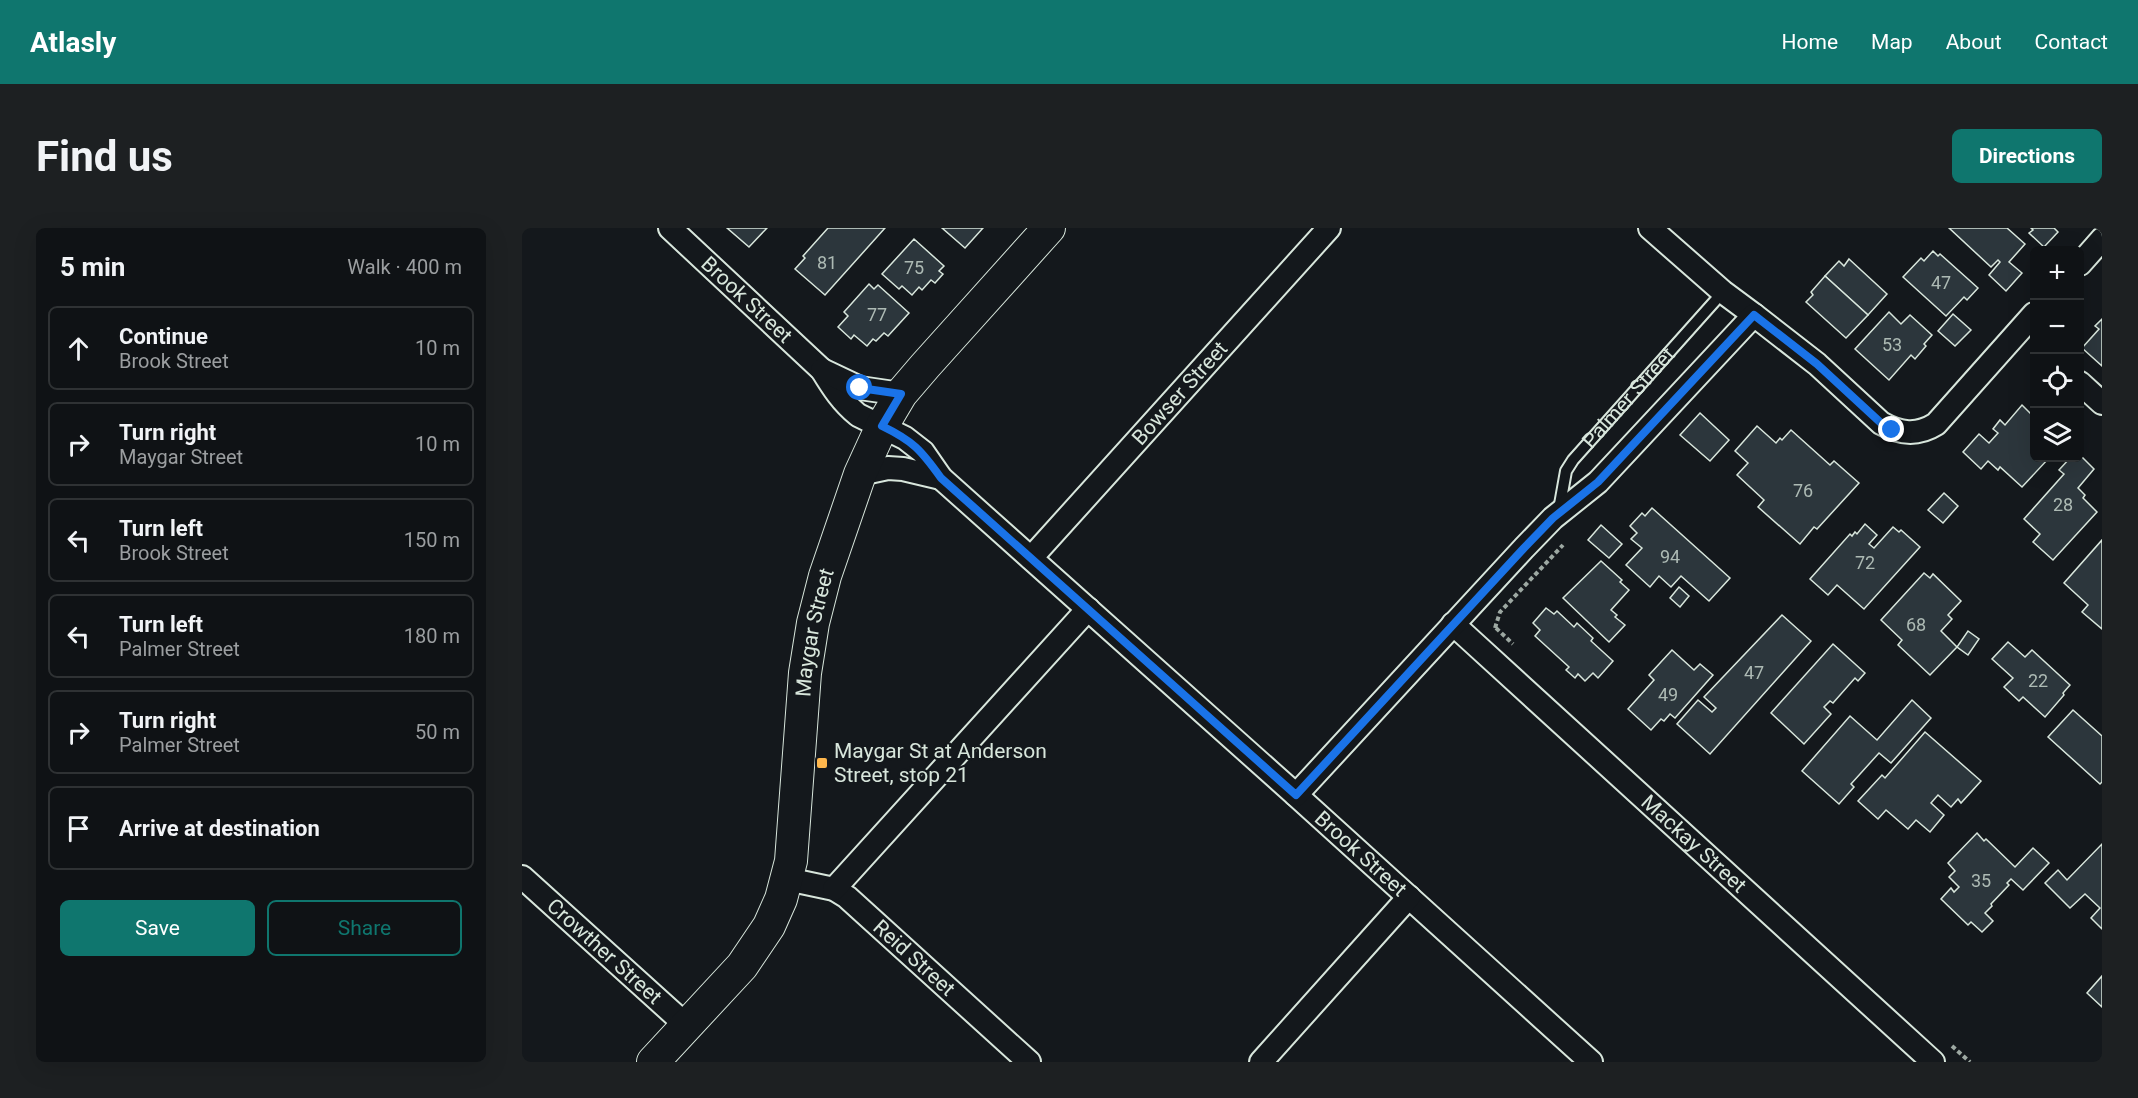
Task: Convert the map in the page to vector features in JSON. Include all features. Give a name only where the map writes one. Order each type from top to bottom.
[{"type":"main road","name":"Maygar Street","points":[[653,1062],[732,979],[761,940],[776,911],[787,879],[790,861],[805,673],[813,623],[825,576],[861,474],[882,426],[901,394],[1049,228]]},
{"type":"street","name":"Brook Street","points":[[670,228],[822,370],[839,399],[858,415],[905,438],[923,452],[941,478],[1591,1062]]},
{"type":"street","name":"Bowser Street","points":[[1031,558],[1329,228]]},
{"type":"street","points":[[1650,228],[1723,292],[1817,364],[1881,423],[1892,430],[1903,432],[1926,430],[1936,424],[2030,328]]},
{"type":"street","points":[[2084,259],[2102,239]]},
{"type":"street","name":"Palmer Street","points":[[1296,795],[1453,624],[1559,513],[1598,482],[1754,315]]},
{"type":"street","name":"Brook Street","points":[[822,370],[867,390],[901,394]]},
{"type":"street","points":[[2084,387],[2102,403]]},
{"type":"street","name":"Brook Street","points":[[861,474],[888,468],[941,478]]},
{"type":"street","points":[[834,889],[1088,609]]},
{"type":"street","name":"Mackay Street","points":[[1453,624],[1933,1062]]},
{"type":"street","name":"Crowther Street","points":[[522,878],[687,1026]]},
{"type":"street","name":"Reid Street","points":[[787,879],[834,889],[867,914],[1029,1062]]},
{"type":"street","points":[[1261,1062],[1409,897]]},
{"type":"lane","name":"Palmer Street","points":[[1559,513],[1566,471],[1573,460],[1723,292]]},
{"type":"building","points":[[727,228],[767,228],[749,247]]},
{"type":"building","points":[[828,228],[885,228],[825,295],[795,269],[805,258],[803,256]]},
{"type":"building","points":[[942,228],[983,228],[965,248]]},
{"type":"building","points":[[1949,228],[2007,228],[2025,244],[2009,262],[2022,273],[2006,291],[1989,275],[2000,262],[1998,260],[1991,267]]},
{"type":"building","points":[[2031,228],[2054,228],[2058,232],[2043,246],[2029,233],[2033,230]]},
{"type":"building","points":[[914,239],[944,266],[939,271],[943,274],[935,283],[931,280],[922,290],[919,287],[912,295],[902,286],[899,289],[882,274]]},
{"type":"building","points":[[1933,251],[1938,256],[1940,254],[1978,288],[1967,300],[1964,297],[1946,316],[1903,277],[1921,258],[1924,261]]},
{"type":"building","points":[[1849,259],[1887,294],[1868,315],[1825,276],[1839,261],[1844,266]]},
{"type":"building","points":[[1825,276],[1868,315],[1846,338],[1806,302],[1813,295],[1811,292]]},
{"type":"building","points":[[869,284],[874,289],[878,285],[909,313],[888,336],[884,333],[876,341],[873,339],[867,346],[854,335],[851,339],[838,327],[848,316],[844,312]]},
{"type":"building","points":[[1889,312],[1901,324],[1910,315],[1932,335],[1915,359],[1911,355],[1889,380],[1855,349]]},
{"type":"building","points":[[1953,314],[1971,330],[1955,346],[1938,331]]},
{"type":"building","points":[[2102,319],[2102,366],[2084,350],[2084,346],[2099,329],[2095,326]]},
{"type":"building","points":[[2022,405],[2030,413],[2030,462],[2045,462],[2022,487],[2000,467],[1998,470],[1988,461],[1981,469],[1963,452],[1979,434],[1989,443],[1998,433],[1993,429],[2000,420],[2005,425]]},
{"type":"building","points":[[1700,413],[1729,440],[1710,461],[1680,435]]},
{"type":"building","points":[[1757,426],[1776,443],[1791,430],[1830,465],[1834,461],[1859,483],[1800,544],[1758,507],[1764,500],[1737,475],[1748,463],[1735,451]]},
{"type":"building","points":[[2084,459],[2094,469],[2078,488],[2085,495],[2083,498],[2097,512],[2053,560],[2033,542],[2040,534],[2024,519],[2064,474],[2059,470],[2066,462],[2084,462]]},
{"type":"building","points":[[1944,493],[1958,506],[1943,523],[1928,510]]},
{"type":"building","points":[[1652,508],[1730,578],[1709,601],[1681,576],[1671,587],[1659,576],[1650,587],[1626,565],[1642,548],[1631,539],[1637,533],[1630,526],[1642,513],[1645,516]]},
{"type":"building","points":[[1865,524],[1877,535],[1869,544],[1874,548],[1893,527],[1899,532],[1901,530],[1920,547],[1864,609],[1837,585],[1828,595],[1810,579],[1850,534],[1852,536],[1855,532],[1857,534]]},
{"type":"building","points":[[1601,525],[1622,544],[1609,558],[1588,540]]},
{"type":"building","points":[[2102,540],[2102,629],[2082,612],[2088,605],[2064,583]]},
{"type":"building","points":[[1601,561],[1622,580],[1620,582],[1629,590],[1611,610],[1617,615],[1615,617],[1625,625],[1609,642],[1563,598]]},
{"type":"building","points":[[1924,573],[1930,578],[1933,574],[1961,601],[1948,615],[1952,619],[1941,631],[1957,647],[1930,675],[1898,645],[1902,640],[1881,620]]},
{"type":"building","points":[[1679,587],[1689,596],[1680,607],[1670,598]]},
{"type":"building","points":[[1546,608],[1554,614],[1557,611],[1574,627],[1577,623],[1593,638],[1591,641],[1613,661],[1598,678],[1593,673],[1585,681],[1578,674],[1575,678],[1566,670],[1569,667],[1535,636],[1540,630],[1533,623]]},
{"type":"building","points":[[1782,615],[1811,641],[1710,754],[1677,724],[1698,700],[1712,712],[1716,708],[1704,697]]},
{"type":"building","points":[[1968,631],[1979,639],[1968,655],[1957,647]]},
{"type":"building","points":[[2008,642],[2025,657],[2032,650],[2070,685],[2045,717],[2023,697],[2019,701],[2004,687],[2013,678],[1992,659]]},
{"type":"building","points":[[1833,644],[1865,673],[1858,681],[1855,678],[1833,703],[1830,701],[1824,707],[1831,714],[1804,744],[1771,713]]},
{"type":"building","points":[[1672,650],[1694,670],[1700,664],[1713,675],[1675,718],[1670,714],[1664,721],[1661,719],[1651,730],[1628,709],[1654,680],[1649,675]]},
{"type":"building","points":[[1912,700],[1931,718],[1891,763],[1879,753],[1851,784],[1854,787],[1839,804],[1802,771],[1850,716],[1877,740]]},
{"type":"building","points":[[2073,710],[2102,736],[2102,782],[2100,784],[2048,737]]},
{"type":"building","points":[[1925,732],[1981,781],[1961,803],[1958,799],[1951,807],[1938,795],[1931,803],[1944,815],[1930,832],[1916,820],[1908,829],[1886,810],[1878,819],[1858,801],[1882,775],[1885,778]]},
{"type":"building","points":[[1977,833],[2015,867],[2033,848],[2049,863],[2023,890],[2011,879],[2007,883],[2009,885],[1985,913],[1993,921],[1982,932],[1971,922],[1968,925],[1941,899],[1951,888],[1954,892],[1959,887],[1949,877],[1955,871],[1948,863]]},
{"type":"building","points":[[2102,844],[2102,929],[2091,918],[2100,908],[2085,894],[2070,908],[2045,883],[2058,870],[2067,880]]},
{"type":"building","points":[[2102,976],[2102,1007],[2087,993]]},
{"type":"place","name":"Maygar St at Anderson Street, stop 21","points":[[822,763]]},
{"type":"route","points":[[860,388],[901,394],[882,426],[905,438],[923,452],[941,478],[1296,795],[1524,548],[1553,518],[1598,482],[1754,315],[1817,364],[1881,423],[1892,430]]}]
